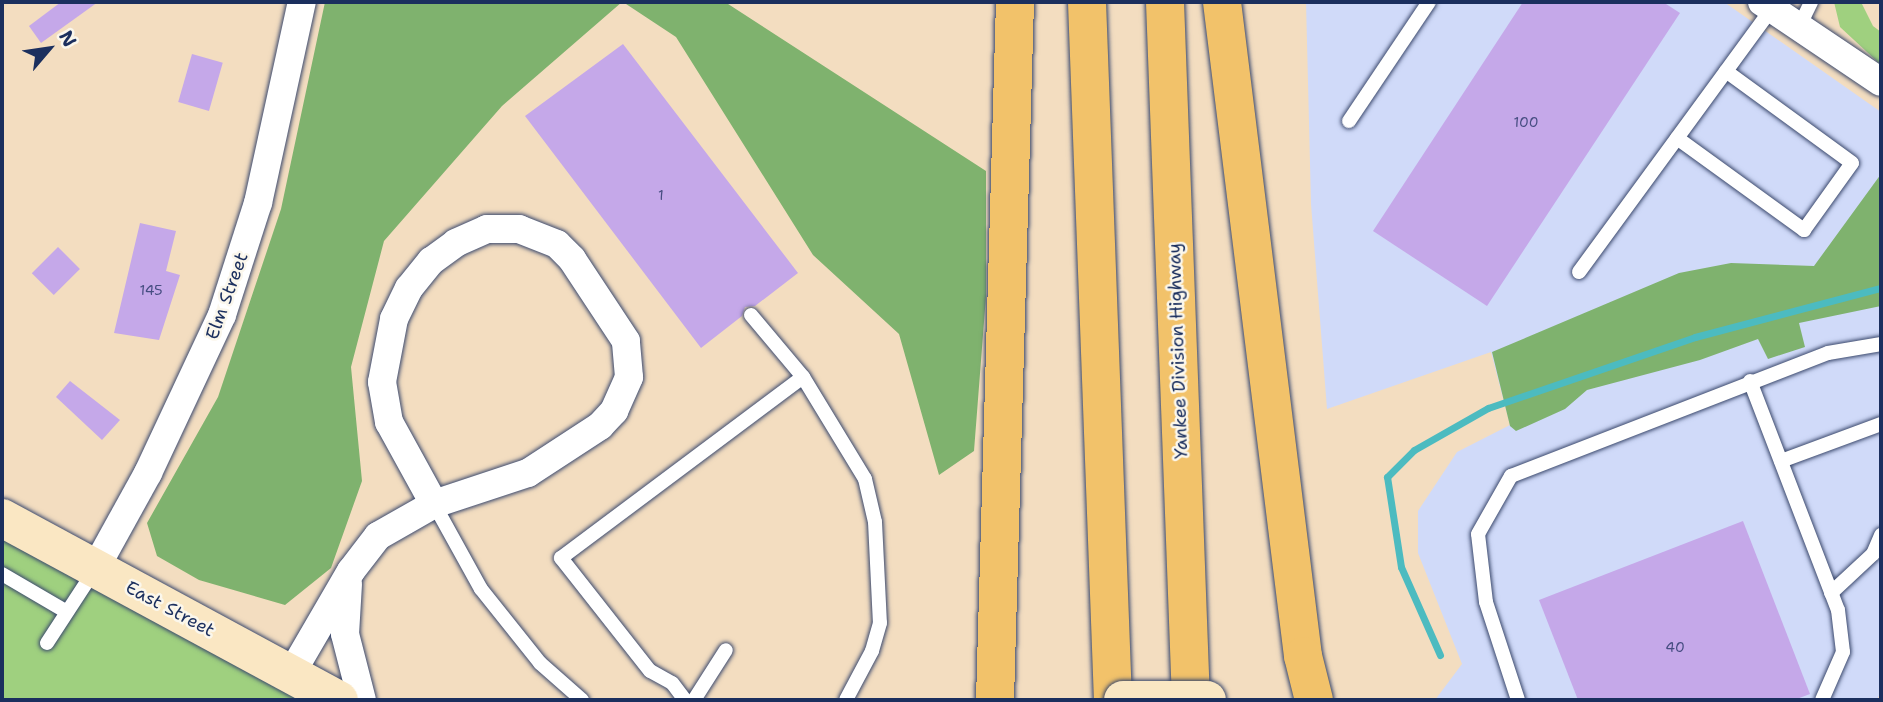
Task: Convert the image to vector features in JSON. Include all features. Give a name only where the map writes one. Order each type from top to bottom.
[{"type":"highway","points":[[995,700],[1015,2]]},
{"type":"highway","points":[[1087,2],[1113,700]]},
{"type":"highway","name":"Yankee Division Highway","points":[[1165,2],[1191,700]]},
{"type":"highway","points":[[1222,2],[1303,656],[1314,700]]},
{"type":"main road","name":"East Street","points":[[2,518],[339,700]]},
{"type":"main road","points":[[1123,700],[1206,700]]},
{"type":"street","name":"Elm Street","points":[[95,569],[148,473],[222,315],[258,204],[302,2]]},
{"type":"street","points":[[1767,5],[1805,14],[1881,82]]},
{"type":"street","points":[[291,674],[351,571],[378,536],[434,504],[528,473],[556,457],[614,411],[629,377],[626,341],[572,259],[557,244],[519,229],[487,229],[456,243],[431,261],[409,288],[394,319],[382,382],[389,422],[434,504]]},
{"type":"street","points":[[351,571],[343,613],[348,656],[362,700]]},
{"type":"lane","points":[[1349,121],[1429,2]]},
{"type":"lane","points":[[1579,272],[1726,71],[1767,5]]},
{"type":"lane","points":[[1677,138],[1804,230],[1852,163],[1726,71]]},
{"type":"lane","points":[[751,315],[803,377],[865,478],[875,522],[880,623],[872,651],[846,700]]},
{"type":"lane","points":[[1518,700],[1486,602],[1478,534],[1511,476],[1750,381],[1828,353],[1881,344]]},
{"type":"lane","points":[[685,700],[672,683],[650,671],[561,558],[803,377]]},
{"type":"lane","points":[[1750,381],[1831,593],[1843,652],[1822,700]]},
{"type":"lane","points":[[1781,461],[1881,424]]},
{"type":"lane","points":[[434,504],[481,589],[540,663],[582,700]]},
{"type":"lane","points":[[1831,593],[1873,554],[1881,535]]},
{"type":"lane","points":[[47,643],[95,569]]},
{"type":"lane","points":[[2,574],[68,612]]},
{"type":"lane","points":[[695,700],[726,650]]},
{"type":"shaded area","points":[[1306,2],[1724,2],[1881,112],[1881,691],[1877,700],[1435,700],[1462,664],[1418,553],[1418,511],[1457,452],[1510,425],[1491,352],[1327,409],[1311,204]]},
{"type":"green space","points":[[325,2],[622,2],[502,106],[384,241],[351,367],[362,481],[331,568],[285,605],[199,580],[157,556],[147,523],[218,397],[281,209]]},
{"type":"green space","points":[[623,2],[725,2],[986,171],[986,296],[974,451],[939,475],[899,334],[813,255],[676,37]]},
{"type":"green space","points":[[1834,2],[1861,2],[1873,26],[1881,32],[1881,65],[1840,27]]},
{"type":"green space","points":[[1881,174],[1881,306],[1799,323],[1805,347],[1768,359],[1758,339],[1700,360],[1587,390],[1565,409],[1516,431],[1510,426],[1492,352],[1679,273],[1731,263],[1814,266]]},
{"type":"green space","points":[[2,530],[309,700],[2,700]]},
{"type":"building","points":[[61,2],[98,2],[41,43],[29,26]]},
{"type":"building","points":[[1523,2],[1663,2],[1680,13],[1487,306],[1373,231]]},
{"type":"building","points":[[623,44],[798,273],[755,306],[745,307],[742,316],[701,348],[525,116]]},
{"type":"building","points":[[192,54],[223,63],[209,111],[178,102]]},
{"type":"building","points":[[140,223],[176,231],[166,271],[180,275],[159,340],[114,333]]},
{"type":"building","points":[[58,247],[80,269],[54,295],[32,273]]},
{"type":"building","points":[[70,381],[120,420],[102,440],[56,397]]},
{"type":"building","points":[[1743,521],[1810,694],[1794,700],[1578,700],[1539,600]]},
{"type":"waterway","points":[[1440,655],[1401,567],[1387,477],[1414,450],[1488,408],[1695,337],[1881,288]]}]
